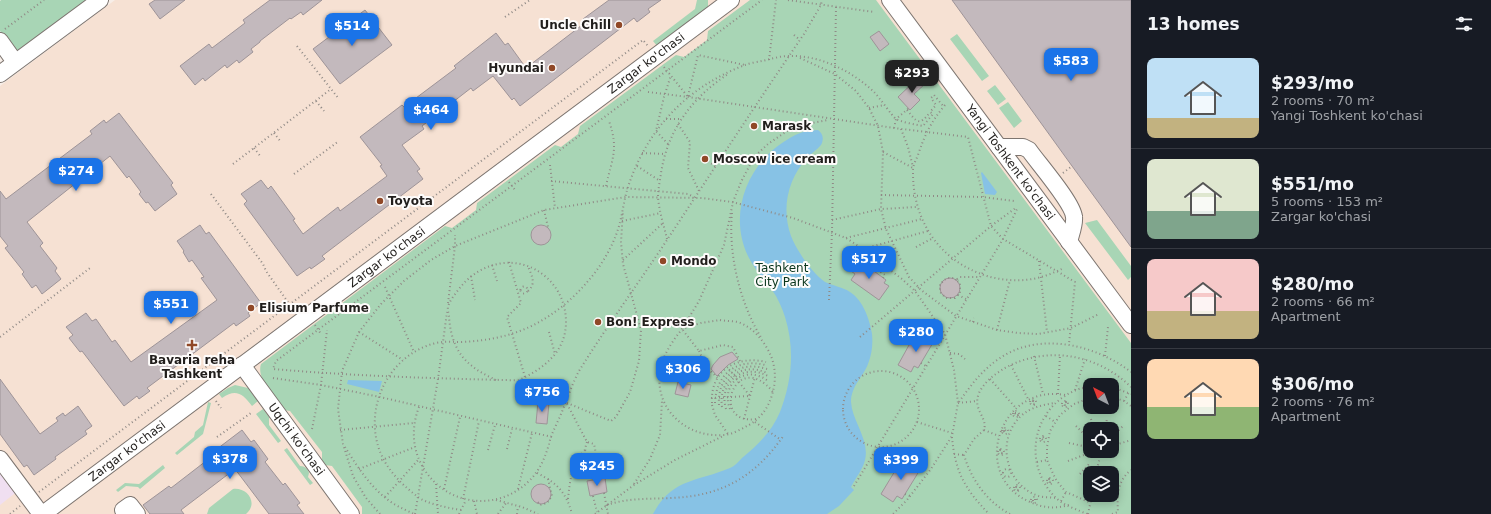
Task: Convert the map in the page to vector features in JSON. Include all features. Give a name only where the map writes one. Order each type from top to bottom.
[{"type":"street","points":[[0,74],[100,0]]},
{"type":"street","name":"Yangi Toshkent ko'chasi","points":[[890,0],[1131,325]]},
{"type":"street","name":"Zargar ko'chasi","points":[[42,514],[656,56],[724,2]]},
{"type":"street","points":[[0,42],[15,62]]},
{"type":"street","points":[[999,147],[1023,147],[1029,150],[1072,209],[1075,219],[1069,242]]},
{"type":"street","name":"Uqchi ko'chasi","points":[[242,365],[351,514]]},
{"type":"street","points":[[0,459],[29,499],[42,514]]},
{"type":"path","points":[[0,33],[44,0]]},
{"type":"path","points":[[506,17],[530,0]]},
{"type":"path","points":[[590,480],[585,450],[587,442],[566,402],[548,381],[341,375],[274,369],[276,361],[278,358],[762,0]]},
{"type":"path","points":[[769,60],[776,0]]},
{"type":"path","points":[[788,0],[874,12]]},
{"type":"path","points":[[496,500],[518,490],[529,482],[537,473],[543,462],[578,373],[800,40],[822,0]]},
{"type":"path","points":[[829,300],[832,232],[832,119],[835,74],[836,7]]},
{"type":"path","points":[[794,35],[800,40]]},
{"type":"path","points":[[10,514],[643,40],[688,97]]},
{"type":"path","points":[[298,46],[339,99]]},
{"type":"path","points":[[688,97],[698,55],[746,65]]},
{"type":"path","points":[[461,510],[438,505],[418,498],[399,482],[383,460],[377,440],[374,416],[379,397],[388,376],[403,360],[414,352],[429,345],[443,342],[480,341],[512,334],[536,324],[564,305],[588,281],[616,236],[628,188],[642,153],[656,130],[688,97],[716,78],[746,65],[789,56],[814,59],[835,66],[858,79],[874,92],[896,119],[923,126],[932,114],[930,112]]},
{"type":"path","points":[[797,57],[835,74],[856,91],[869,108],[878,126],[883,152],[881,209],[886,229],[908,277],[919,288],[956,316],[997,330],[1038,334],[1071,328],[1099,314]]},
{"type":"path","points":[[667,239],[658,197],[668,144],[681,119],[694,102],[712,85],[732,72]]},
{"type":"path","points":[[656,130],[671,75]]},
{"type":"path","points":[[233,164],[331,89]]},
{"type":"path","points":[[648,92],[878,126],[968,137],[991,226],[1003,239],[1075,282],[1069,344]]},
{"type":"path","points":[[894,128],[896,119],[908,109],[916,121],[924,121],[936,105],[931,98],[934,95],[944,106],[926,132],[913,168]]},
{"type":"path","points":[[316,101],[324,111]]},
{"type":"path","points":[[869,108],[886,105]]},
{"type":"path","points":[[666,119],[681,119]]},
{"type":"path","points":[[634,485],[650,459],[660,435],[662,401],[659,379],[663,360],[699,301],[724,245],[733,202],[741,182],[754,157],[768,144],[787,131],[812,123],[832,119]]},
{"type":"path","points":[[606,186],[615,148],[614,134],[609,122]]},
{"type":"path","points":[[678,124],[690,142],[688,168],[699,191]]},
{"type":"path","points":[[901,129],[908,147],[913,168],[917,207],[928,231],[952,259],[963,266],[982,274],[998,279],[1010,280],[1041,278],[1064,268]]},
{"type":"path","points":[[656,130],[668,144]]},
{"type":"path","points":[[274,133],[282,142]]},
{"type":"path","points":[[294,174],[339,141]]},
{"type":"path","points":[[254,148],[261,157]]},
{"type":"path","points":[[883,152],[913,168]]},
{"type":"path","points":[[642,153],[665,154]]},
{"type":"path","points":[[708,161],[716,167]]},
{"type":"path","points":[[550,165],[555,208]]},
{"type":"path","points":[[637,166],[660,182]]},
{"type":"path","points":[[1060,176],[1072,166]]},
{"type":"path","points":[[551,181],[688,194],[695,198]]},
{"type":"path","points":[[211,194],[263,264],[266,271],[290,305]]},
{"type":"path","points":[[881,195],[983,197],[1014,201]]},
{"type":"path","points":[[380,514],[366,498],[353,476],[340,430],[338,409],[341,375],[359,332],[389,295],[431,260],[455,246],[544,210],[626,197],[695,198],[733,202],[793,218],[846,238],[902,279],[915,291],[945,334],[954,370],[958,403],[952,435],[953,454],[961,478],[974,498],[989,514]]},
{"type":"path","points":[[593,496],[596,514],[634,485],[675,460],[724,435],[743,429],[755,422],[770,402],[775,383],[774,364],[767,347],[753,324],[743,298],[733,257],[730,229],[733,202]]},
{"type":"path","points":[[566,402],[610,421],[616,416],[630,392],[639,360],[641,330],[623,260],[621,242],[624,206]]},
{"type":"path","points":[[832,220],[881,209],[917,207]]},
{"type":"path","points":[[854,486],[1003,239],[1018,207],[991,226],[860,337]]},
{"type":"path","points":[[544,210],[548,228]]},
{"type":"path","points":[[622,222],[661,213]]},
{"type":"path","points":[[846,238],[922,219]]},
{"type":"path","points":[[623,260],[663,223]]},
{"type":"path","points":[[883,278],[885,275],[858,256],[858,253],[863,249],[928,231]]},
{"type":"path","points":[[344,444],[359,469],[373,486],[393,504],[415,514],[424,469],[438,379],[455,246],[455,235]]},
{"type":"path","points":[[916,247],[933,238]]},
{"type":"path","points":[[1039,261],[1046,332]]},
{"type":"path","points":[[509,262],[520,291],[521,303],[507,317],[525,377]]},
{"type":"path","points":[[496,380],[472,366],[461,355],[449,330],[448,305],[462,284],[479,270],[492,265],[509,262],[528,266],[539,271],[550,280],[556,288],[564,305],[566,324],[562,342],[555,354],[538,371],[518,380]]},
{"type":"path","points":[[492,265],[497,281]]},
{"type":"path","points":[[520,291],[525,294],[534,283],[528,266]]},
{"type":"path","points":[[0,337],[90,268]]},
{"type":"path","points":[[471,276],[475,300]]},
{"type":"path","points":[[956,280],[960,277],[980,277]]},
{"type":"path","points":[[947,278],[955,278],[960,284],[960,293],[957,296],[955,298],[946,298],[940,292],[940,284],[947,278]]},
{"type":"path","points":[[997,330],[1010,280]]},
{"type":"path","points":[[385,287],[414,352]]},
{"type":"path","points":[[520,291],[524,287],[526,287],[528,291]]},
{"type":"path","points":[[957,296],[967,299]]},
{"type":"path","points":[[972,322],[974,318]]},
{"type":"path","points":[[682,329],[701,323],[720,320],[739,322],[755,332],[767,347]]},
{"type":"path","points":[[1105,356],[1108,327]]},
{"type":"path","points":[[682,329],[698,350],[707,368],[718,378]]},
{"type":"path","points":[[312,429],[323,373],[327,330]]},
{"type":"path","points":[[359,332],[403,360]]},
{"type":"path","points":[[549,332],[555,354]]},
{"type":"path","points":[[958,403],[974,380],[1001,357],[1016,350],[1035,345],[1069,344],[1105,356],[1119,363],[1131,372]]},
{"type":"path","points":[[698,350],[723,345],[733,348],[740,361]]},
{"type":"path","points":[[950,352],[960,354],[965,359]]},
{"type":"path","points":[[1058,394],[1060,355]]},
{"type":"path","points":[[1010,514],[990,499],[976,482],[968,469],[964,455],[974,439],[984,430],[984,422],[978,411],[977,401],[978,394],[990,379],[1011,365],[1034,356],[1060,355],[1085,359],[1112,371],[1131,387]]},
{"type":"path","points":[[1034,356],[1043,394]]},
{"type":"path","points":[[1075,390],[1085,359]]},
{"type":"path","points":[[728,434],[715,416],[711,398],[713,387],[718,378],[728,367],[740,361],[765,365]]},
{"type":"path","points":[[719,406],[725,384],[743,364],[766,362]]},
{"type":"path","points":[[759,363],[767,369]]},
{"type":"path","points":[[744,418],[759,363]]},
{"type":"path","points":[[921,363],[926,366]]},
{"type":"path","points":[[1011,365],[1028,399],[1034,402],[1055,403]]},
{"type":"path","points":[[728,367],[750,396]]},
{"type":"path","points":[[726,409],[717,388],[720,381],[744,370],[767,373]]},
{"type":"path","points":[[889,371],[905,378],[913,387],[918,401],[919,411],[915,428],[907,437],[898,443],[877,447],[856,439],[845,423],[842,408],[847,390],[856,378],[872,372],[889,371]]},
{"type":"path","points":[[757,372],[768,381]]},
{"type":"path","points":[[733,375],[747,375],[757,372],[768,376]]},
{"type":"path","points":[[715,403],[729,388],[733,375]]},
{"type":"path","points":[[273,378],[321,385],[379,397],[552,438]]},
{"type":"path","points":[[757,419],[748,420],[738,415],[734,411],[731,405],[733,388],[739,382],[746,379],[755,378],[762,381],[773,392]]},
{"type":"path","points":[[990,379],[1016,408],[1016,414],[1005,431],[999,436]]},
{"type":"path","points":[[999,436],[1001,451],[1007,461],[1022,499],[1034,500],[1056,498],[1088,514],[1091,503],[1066,492],[1050,480],[1037,462],[1035,448],[1036,437],[1046,416],[1055,403],[1065,395],[1083,388]]},
{"type":"path","points":[[1119,389],[1130,393],[1124,401]]},
{"type":"path","points":[[1065,395],[1043,394],[1034,402],[1006,420],[1005,431],[1007,441],[1001,451],[998,461],[1002,475],[1017,489],[1034,500],[1050,508],[1059,508],[1069,505]]},
{"type":"path","points":[[711,398],[750,396]]},
{"type":"path","points":[[721,398],[722,407]]},
{"type":"path","points":[[721,398],[730,410]]},
{"type":"path","points":[[1061,398],[1066,404]]},
{"type":"path","points":[[1016,408],[1028,399]]},
{"type":"path","points":[[1044,439],[1066,404],[1083,399]]},
{"type":"path","points":[[1119,399],[1131,406]]},
{"type":"path","points":[[662,401],[671,414],[686,427],[704,435],[724,435]]},
{"type":"path","points":[[958,403],[977,401]]},
{"type":"path","points":[[418,407],[414,423],[413,436],[415,448],[424,469],[436,484],[450,494],[464,499],[474,501],[496,500],[518,506],[538,514]]},
{"type":"path","points":[[218,437],[251,413]]},
{"type":"path","points":[[444,489],[460,416]]},
{"type":"path","points":[[1046,416],[1054,422]]},
{"type":"path","points":[[459,514],[464,499],[479,421]]},
{"type":"path","points":[[755,422],[781,440]]},
{"type":"path","points":[[917,422],[952,435]]},
{"type":"path","points":[[340,430],[414,423]]},
{"type":"path","points":[[488,450],[494,425]]},
{"type":"path","points":[[1076,426],[1083,433]]},
{"type":"path","points":[[1119,430],[1123,426]]},
{"type":"path","points":[[507,449],[512,429]]},
{"type":"path","points":[[984,430],[999,436]]},
{"type":"path","points":[[518,490],[532,433]]},
{"type":"path","points":[[607,506],[629,500],[701,495],[724,487],[748,474],[763,460],[781,440],[784,434]]},
{"type":"path","points":[[893,514],[910,496],[931,469],[952,435]]},
{"type":"path","points":[[1036,437],[1044,439]]},
{"type":"path","points":[[1044,439],[1047,447],[1050,480],[1056,498]]},
{"type":"path","points":[[1119,444],[1131,440]]},
{"type":"path","points":[[587,442],[594,444],[601,478]]},
{"type":"path","points":[[1069,443],[1083,446]]},
{"type":"path","points":[[359,469],[415,448]]},
{"type":"path","points":[[595,450],[600,448]]},
{"type":"path","points":[[568,501],[571,473],[578,458],[585,450]]},
{"type":"path","points":[[953,454],[964,455]]},
{"type":"path","points":[[1068,460],[1083,455]]},
{"type":"path","points":[[385,497],[419,459]]},
{"type":"path","points":[[1037,462],[1047,460]]},
{"type":"path","points":[[1080,474],[1089,464]]},
{"type":"path","points":[[1002,475],[1005,470],[1011,472]]},
{"type":"path","points":[[1112,514],[1118,512],[1118,495],[1121,483],[1123,478],[1131,470]]},
{"type":"path","points":[[1002,475],[1008,477],[1010,476],[1011,472]]},
{"type":"path","points":[[537,473],[548,479],[564,493],[572,514]]},
{"type":"path","points":[[538,502],[540,505],[547,503],[552,496],[548,479]]},
{"type":"path","points":[[436,484],[438,514]]},
{"type":"path","points":[[1061,501],[1066,492]]},
{"type":"path","points":[[604,493],[608,514]]},
{"type":"path","points":[[905,494],[910,496]]},
{"type":"path","points":[[474,501],[476,514]]},
{"type":"path","points":[[498,514],[506,503]]},
{"type":"path","points":[[517,514],[518,506]]},
{"type":"shaded area","points":[[115,0],[1131,0],[1131,514],[0,514],[0,86]]},
{"type":"shaded area","points":[[0,465],[19,490],[0,505]]},
{"type":"green space","points":[[1,0],[88,0],[16,53],[0,31]]},
{"type":"green space","points":[[697,0],[708,0],[708,8],[658,47],[653,41],[695,9]]},
{"type":"green space","name":"Tashkent City Park","points":[[750,0],[876,0],[1131,343],[1131,514],[362,514],[362,507],[332,466],[325,465],[322,460],[322,452],[290,411],[284,410],[271,394],[261,376],[261,364],[445,226],[452,228],[476,210],[477,203],[555,145],[561,147],[578,134],[580,126],[676,55],[684,57],[707,40],[708,31]]},
{"type":"green space","points":[[957,34],[989,76],[982,81],[950,39]]},
{"type":"green space","points":[[995,85],[1006,99],[998,105],[987,91]]},
{"type":"green space","points":[[1008,102],[1022,121],[1014,128],[999,108]]},
{"type":"green space","points":[[1097,220],[1131,266],[1131,277],[1128,280],[1085,223]]},
{"type":"green space","points":[[235,385],[248,388],[258,401],[252,406],[245,398],[235,393],[231,393],[222,398],[219,394]]},
{"type":"green space","points":[[208,402],[211,403],[203,434],[177,455],[175,453],[194,437],[195,432],[203,425]]},
{"type":"green space","points":[[263,409],[269,417],[269,425],[281,441],[278,443],[256,414]]},
{"type":"green space","points":[[287,448],[300,466],[307,469],[309,473],[308,477],[313,483],[310,485],[284,450]]},
{"type":"green space","points":[[163,465],[165,468],[140,489],[138,487],[126,486],[118,492],[116,490],[125,483],[139,484]]},
{"type":"green space","points":[[233,489],[243,491],[250,497],[250,510],[246,514],[207,514],[209,508]]},
{"type":"water","points":[[812,130],[818,130],[822,135],[822,143],[800,166],[788,194],[788,225],[791,236],[805,261],[825,282],[850,292],[859,300],[868,317],[871,329],[872,349],[868,364],[855,386],[851,402],[854,416],[863,438],[866,453],[863,467],[851,487],[854,490],[839,506],[827,514],[653,514],[660,502],[677,487],[696,479],[718,473],[735,465],[754,448],[777,419],[787,389],[791,365],[788,329],[780,303],[749,258],[743,242],[740,226],[740,210],[744,194],[750,180],[758,166],[769,153],[795,135]]},
{"type":"water","points":[[982,172],[997,192],[995,195],[985,194]]},
{"type":"water","points":[[348,380],[382,381],[379,392],[347,384]]},
{"type":"building","points":[[155,0],[185,0],[160,19],[149,4]]},
{"type":"building","points":[[270,0],[322,0],[303,15],[301,12],[291,19],[290,18],[260,41],[251,49],[253,52],[239,63],[237,60],[227,68],[225,65],[205,81],[203,78],[195,85],[180,66],[209,44],[212,48],[245,23],[243,20]]},
{"type":"building","points":[[609,0],[661,0],[648,9],[650,12],[637,22],[634,18],[520,106],[514,98],[512,100],[493,76],[473,91],[471,88],[422,126],[424,129],[402,145],[420,169],[417,171],[423,179],[322,256],[325,259],[311,269],[310,267],[297,276],[244,204],[247,201],[241,194],[261,180],[268,189],[271,186],[295,219],[293,220],[303,234],[338,207],[340,211],[387,176],[380,166],[382,165],[360,137],[402,105],[404,107],[456,68],[454,66],[496,33],[505,45],[508,43],[526,68],[586,22],[583,19]]},
{"type":"building","points":[[952,0],[1131,0],[1131,247],[1072,166]]},
{"type":"building","points":[[365,10],[392,45],[340,84],[313,49]]},
{"type":"building","points":[[879,31],[889,44],[880,51],[870,37]]},
{"type":"building","points":[[919,77],[926,83],[914,94],[920,100],[910,110],[898,97]]},
{"type":"building","points":[[119,113],[173,183],[171,185],[177,194],[155,211],[139,194],[141,192],[129,176],[127,178],[110,156],[27,222],[43,243],[40,246],[57,268],[55,271],[61,279],[42,294],[36,285],[32,288],[22,274],[24,272],[5,248],[8,246],[0,236],[0,191],[6,199],[92,134],[90,131],[104,120],[106,123]]},
{"type":"building","points":[[200,225],[206,234],[209,232],[261,303],[248,313],[250,316],[236,326],[234,323],[147,388],[150,391],[139,399],[137,396],[124,406],[82,351],[80,352],[69,338],[73,335],[66,327],[86,313],[92,321],[96,319],[112,342],[115,340],[131,362],[217,300],[201,278],[204,277],[192,260],[189,262],[177,241]]},
{"type":"building","points":[[541,225],[548,228],[551,235],[548,242],[541,245],[534,242],[531,235],[534,228]]},
{"type":"building","points":[[859,260],[886,280],[884,283],[889,286],[879,300],[851,280],[855,274],[851,271]]},
{"type":"building","points":[[950,278],[957,281],[960,288],[957,295],[950,298],[943,295],[940,288],[943,281]]},
{"type":"building","points":[[923,335],[934,341],[918,368],[914,366],[911,372],[898,365],[914,336],[920,340]]},
{"type":"building","points":[[732,352],[738,359],[728,365],[717,376],[711,369],[713,365],[720,357]]},
{"type":"building","points":[[0,379],[40,434],[58,421],[56,418],[63,413],[65,416],[78,406],[92,426],[85,431],[87,434],[55,457],[56,459],[34,475],[27,465],[24,467],[0,434]]},
{"type":"building","points":[[678,382],[691,385],[688,397],[675,394]]},
{"type":"building","points":[[538,402],[549,403],[547,424],[536,423]]},
{"type":"building","points":[[242,430],[251,442],[254,440],[268,459],[265,462],[283,485],[285,483],[300,503],[297,505],[304,514],[269,514],[235,469],[181,510],[184,514],[150,514],[143,505],[169,486],[171,488],[219,451],[217,449]]},
{"type":"building","points":[[901,461],[908,466],[911,461],[921,468],[902,499],[897,496],[893,502],[881,494]]},
{"type":"building","points":[[605,478],[607,492],[590,496],[587,481]]},
{"type":"building","points":[[541,484],[548,487],[551,494],[548,501],[541,504],[534,501],[531,494],[534,487]]},
{"type":"place","name":"Uncle Chill","points":[[619,25]]},
{"type":"place","name":"Hyundai","points":[[552,68]]},
{"type":"place","name":"Marask","points":[[754,126]]},
{"type":"place","name":"Moscow ice cream","points":[[705,159]]},
{"type":"place","name":"Toyota","points":[[380,201]]},
{"type":"place","name":"Mondo","points":[[663,261]]},
{"type":"place","name":"Elisium Parfume","points":[[251,308]]},
{"type":"place","name":"Bon! Express","points":[[598,322]]},
{"type":"place","name":"Bavaria reha Tashkent","points":[[192,345]]}]
